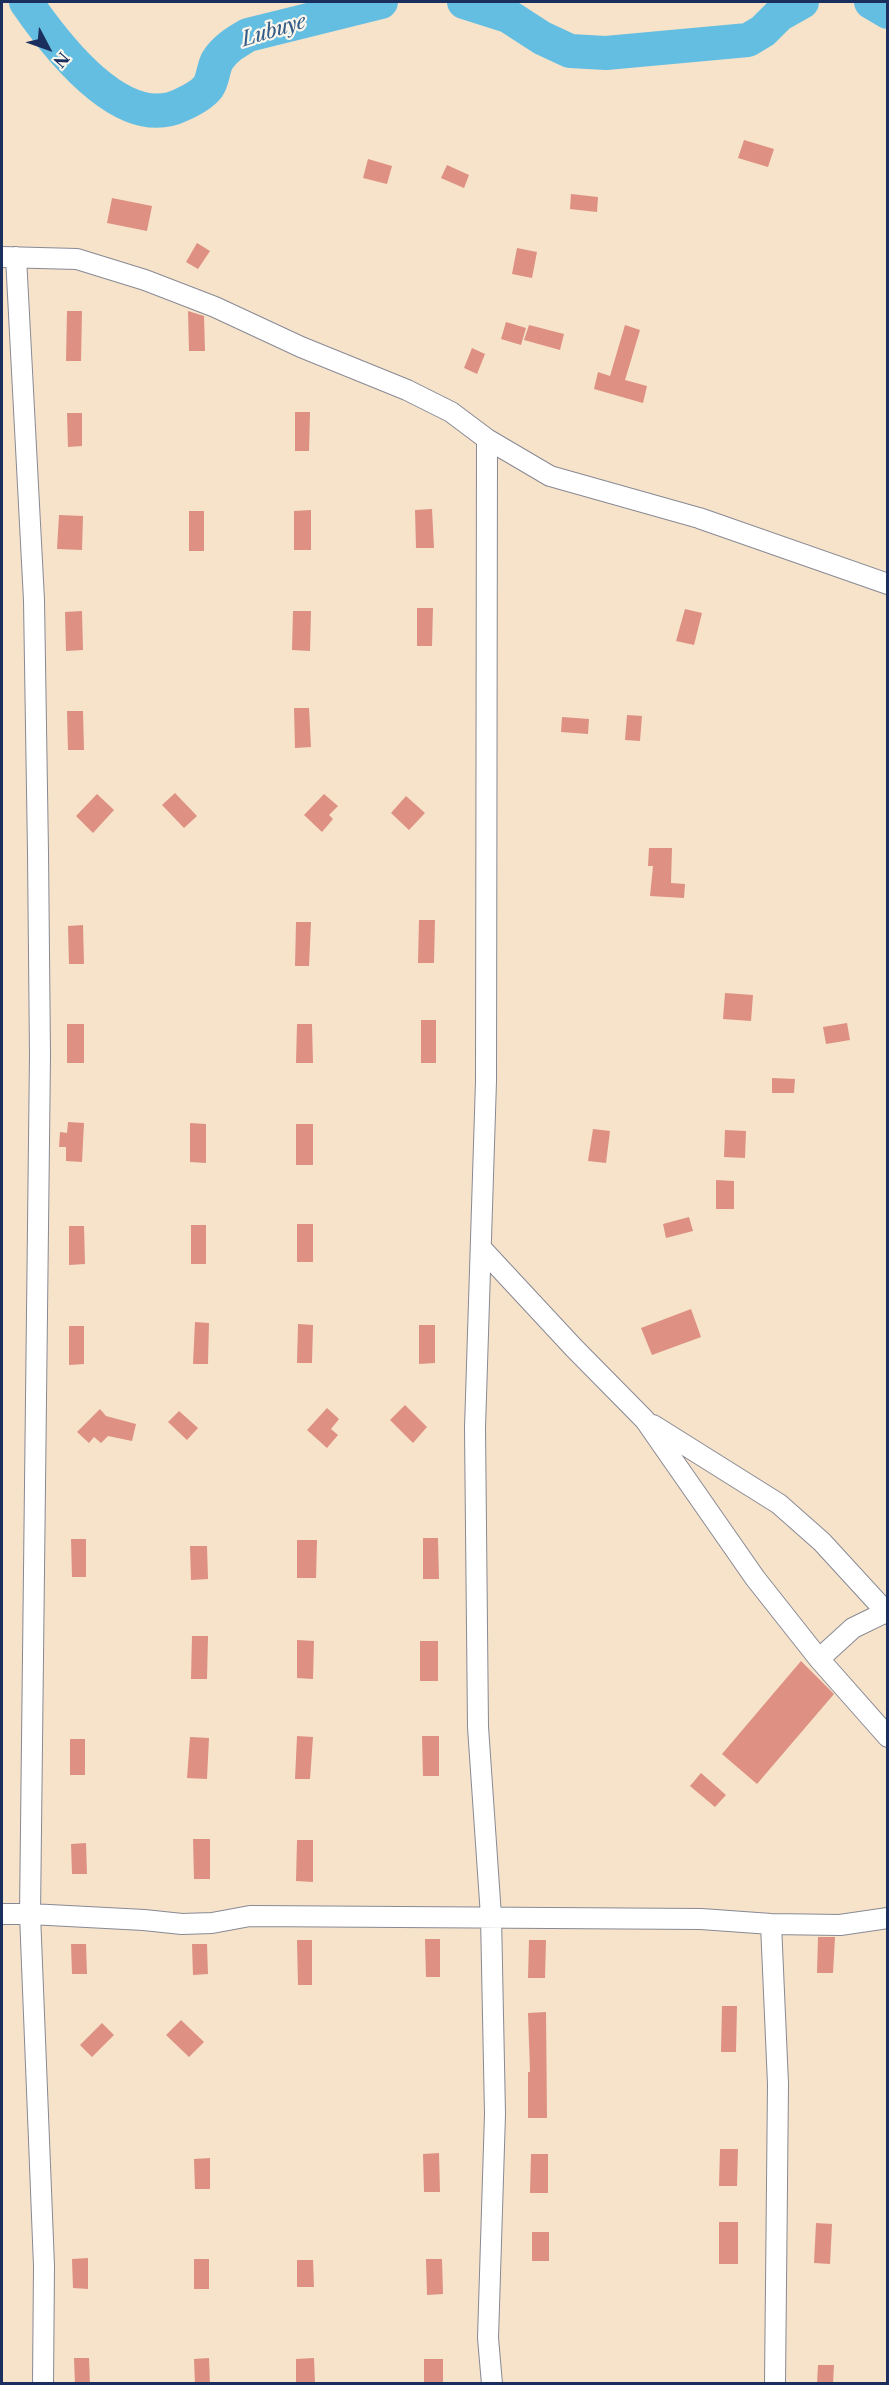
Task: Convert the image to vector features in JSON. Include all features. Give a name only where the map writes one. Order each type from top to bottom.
[{"type":"street","points":[[43,2384],[44,2266],[30,1914],[40,1055],[34,600],[9,257],[77,260],[145,280],[215,307],[301,347],[407,390],[451,412],[487,439],[550,476],[699,518],[888,584]]},
{"type":"street","points":[[487,439],[486,1081],[475,1428],[478,1727],[491,1916],[495,2114],[488,2338],[492,2384]]},
{"type":"street","points":[[482,1249],[645,1420],[754,1578],[819,1659],[888,1737]]},
{"type":"street","points":[[645,1420],[779,1504],[822,1542],[887,1612],[853,1628],[819,1659]]},
{"type":"street","points":[[2,1914],[144,1920],[182,1924],[212,1923],[250,1916],[701,1919],[771,1924],[840,1925],[888,1918]]},
{"type":"street","points":[[771,1924],[778,2084],[775,2384]]},
{"type":"building","points":[[744,140],[774,149],[768,167],[738,158]]},
{"type":"building","points":[[368,159],[392,166],[387,184],[363,178]]},
{"type":"building","points":[[447,165],[469,175],[464,188],[441,178]]},
{"type":"building","points":[[571,194],[598,197],[597,212],[570,209]]},
{"type":"building","points":[[112,198],[152,206],[147,231],[107,223]]},
{"type":"building","points":[[197,243],[210,251],[198,269],[186,262]]},
{"type":"building","points":[[517,248],[537,252],[532,278],[512,274]]},
{"type":"building","points":[[67,311],[82,311],[81,361],[66,361]]},
{"type":"building","points":[[188,311],[204,316],[205,351],[189,351]]},
{"type":"building","points":[[506,322],[526,328],[521,345],[501,339]]},
{"type":"building","points":[[529,325],[564,334],[560,350],[524,340]]},
{"type":"building","points":[[625,325],[640,330],[625,380],[647,386],[643,403],[594,389],[598,372],[610,376]]},
{"type":"building","points":[[472,348],[485,354],[477,374],[464,368]]},
{"type":"building","points":[[295,412],[310,412],[309,451],[295,451]]},
{"type":"building","points":[[67,413],[82,413],[82,446],[68,447]]},
{"type":"building","points":[[432,509],[434,548],[416,548],[415,510]]},
{"type":"building","points":[[311,510],[311,550],[294,550],[294,511]]},
{"type":"building","points":[[189,511],[204,511],[204,551],[189,551]]},
{"type":"building","points":[[59,515],[83,516],[82,550],[57,549]]},
{"type":"building","points":[[417,608],[433,608],[432,646],[417,646]]},
{"type":"building","points":[[685,609],[702,613],[694,645],[676,641]]},
{"type":"building","points":[[82,611],[83,650],[66,651],[65,612]]},
{"type":"building","points":[[293,611],[311,611],[310,651],[292,650]]},
{"type":"building","points":[[294,708],[309,708],[311,747],[295,748]]},
{"type":"building","points":[[67,711],[83,711],[84,750],[68,750]]},
{"type":"building","points":[[627,715],[642,716],[640,741],[625,740]]},
{"type":"building","points":[[562,717],[589,719],[588,734],[561,732]]},
{"type":"building","points":[[175,793],[197,816],[184,828],[162,805]]},
{"type":"building","points":[[97,794],[114,810],[93,833],[76,816]]},
{"type":"building","points":[[324,794],[338,806],[329,815],[333,819],[322,832],[304,815]]},
{"type":"building","points":[[406,796],[425,813],[409,830],[391,813]]},
{"type":"building","points":[[649,848],[672,848],[671,883],[685,884],[684,898],[650,896],[653,866],[648,866]]},
{"type":"building","points":[[419,920],[435,920],[434,963],[418,963]]},
{"type":"building","points":[[296,922],[311,922],[309,966],[295,966]]},
{"type":"building","points":[[83,925],[84,964],[69,964],[68,926]]},
{"type":"building","points":[[725,993],[753,995],[751,1021],[723,1019]]},
{"type":"building","points":[[421,1020],[436,1020],[436,1063],[421,1063]]},
{"type":"building","points":[[847,1023],[850,1040],[826,1044],[823,1027]]},
{"type":"building","points":[[67,1024],[84,1024],[84,1063],[67,1063]]},
{"type":"building","points":[[297,1024],[312,1024],[313,1063],[296,1063]]},
{"type":"building","points":[[772,1078],[795,1079],[794,1093],[772,1093]]},
{"type":"building","points":[[68,1122],[84,1123],[82,1162],[66,1161],[66,1147],[59,1147],[60,1132],[67,1133]]},
{"type":"building","points":[[190,1123],[206,1124],[206,1163],[190,1162]]},
{"type":"building","points":[[296,1124],[313,1124],[313,1165],[296,1165]]},
{"type":"building","points":[[593,1129],[610,1131],[606,1163],[588,1161]]},
{"type":"building","points":[[725,1130],[746,1131],[745,1158],[724,1157]]},
{"type":"building","points":[[716,1180],[734,1181],[734,1209],[716,1209]]},
{"type":"building","points":[[689,1217],[693,1231],[666,1238],[663,1224]]},
{"type":"building","points":[[297,1224],[313,1224],[313,1262],[297,1262]]},
{"type":"building","points":[[191,1225],[206,1225],[206,1264],[191,1264]]},
{"type":"building","points":[[69,1226],[84,1226],[85,1264],[69,1265]]},
{"type":"building","points":[[691,1309],[701,1337],[652,1355],[641,1328]]},
{"type":"building","points":[[195,1322],[209,1323],[208,1364],[193,1364]]},
{"type":"building","points":[[298,1324],[313,1325],[312,1363],[297,1363]]},
{"type":"building","points":[[419,1325],[435,1325],[435,1363],[419,1364]]},
{"type":"building","points":[[69,1326],[84,1326],[84,1364],[69,1365]]},
{"type":"building","points":[[405,1405],[427,1427],[413,1443],[390,1420]]},
{"type":"building","points":[[327,1408],[339,1419],[331,1429],[338,1435],[327,1448],[307,1430]]},
{"type":"building","points":[[100,1409],[106,1416],[136,1424],[132,1441],[108,1436],[101,1443],[94,1437],[89,1443],[77,1432]]},
{"type":"building","points":[[179,1411],[198,1428],[187,1440],[168,1422]]},
{"type":"building","points":[[423,1538],[438,1538],[439,1579],[423,1579]]},
{"type":"building","points":[[71,1539],[86,1539],[86,1577],[72,1577]]},
{"type":"building","points":[[297,1540],[317,1540],[316,1578],[297,1578]]},
{"type":"building","points":[[190,1546],[207,1546],[208,1579],[191,1580]]},
{"type":"building","points":[[192,1636],[208,1636],[207,1679],[191,1679]]},
{"type":"building","points":[[297,1640],[314,1641],[313,1679],[297,1678]]},
{"type":"building","points":[[420,1641],[438,1641],[438,1681],[420,1681]]},
{"type":"building","points":[[801,1661],[834,1694],[757,1784],[722,1754]]},
{"type":"building","points":[[297,1736],[313,1737],[310,1779],[295,1779]]},
{"type":"building","points":[[422,1736],[439,1736],[439,1776],[423,1776]]},
{"type":"building","points":[[190,1737],[209,1738],[207,1779],[187,1778]]},
{"type":"building","points":[[70,1739],[85,1739],[85,1775],[70,1775]]},
{"type":"building","points":[[701,1773],[726,1795],[715,1807],[690,1786]]},
{"type":"building","points":[[193,1839],[210,1839],[210,1879],[194,1879]]},
{"type":"building","points":[[297,1840],[313,1840],[313,1882],[296,1881]]},
{"type":"building","points":[[86,1843],[87,1874],[72,1874],[71,1844]]},
{"type":"building","points":[[818,1937],[835,1937],[833,1973],[817,1973]]},
{"type":"building","points":[[425,1939],[440,1939],[440,1977],[426,1977]]},
{"type":"building","points":[[297,1940],[312,1940],[312,1985],[298,1985]]},
{"type":"building","points":[[529,1940],[546,1940],[545,1978],[528,1978]]},
{"type":"building","points":[[71,1944],[86,1944],[87,1974],[72,1974]]},
{"type":"building","points":[[192,1944],[207,1944],[208,1974],[193,1975]]},
{"type":"building","points":[[722,2006],[737,2006],[736,2052],[721,2052]]},
{"type":"building","points":[[546,2012],[547,2118],[528,2118],[528,2072],[530,2072],[528,2013]]},
{"type":"building","points":[[181,2020],[204,2042],[189,2057],[166,2035]]},
{"type":"building","points":[[102,2023],[114,2035],[92,2057],[80,2045]]},
{"type":"building","points":[[720,2149],[738,2149],[737,2186],[719,2186]]},
{"type":"building","points":[[439,2153],[440,2192],[424,2192],[423,2154]]},
{"type":"building","points":[[531,2154],[548,2154],[548,2193],[530,2193]]},
{"type":"building","points":[[210,2158],[210,2189],[195,2189],[194,2159]]},
{"type":"building","points":[[719,2222],[738,2222],[738,2264],[719,2264]]},
{"type":"building","points":[[816,2223],[832,2224],[830,2264],[814,2263]]},
{"type":"building","points":[[532,2232],[549,2232],[549,2261],[532,2261]]},
{"type":"building","points":[[88,2258],[88,2289],[73,2288],[72,2259]]},
{"type":"building","points":[[194,2259],[209,2259],[209,2289],[194,2289]]},
{"type":"building","points":[[426,2259],[442,2259],[443,2294],[427,2295]]},
{"type":"building","points":[[297,2260],[313,2260],[314,2287],[297,2287]]},
{"type":"building","points":[[74,2358],[89,2358],[90,2384],[75,2384]]},
{"type":"building","points":[[209,2358],[210,2384],[195,2384],[194,2359]]},
{"type":"building","points":[[314,2358],[315,2384],[296,2384],[296,2359]]},
{"type":"building","points":[[424,2359],[443,2359],[443,2384],[424,2384]]},
{"type":"building","points":[[818,2365],[834,2365],[833,2384],[817,2384]]},
{"type":"waterway","name":"Lubuye","points":[[26,2],[54,40],[92,80],[114,96],[136,107],[159,111],[181,105],[203,93],[210,84],[216,64],[223,53],[248,35],[381,2]]},
{"type":"waterway","name":"Lubuye","points":[[464,2],[508,16],[542,38],[570,51],[606,53],[748,40],[763,31],[779,15],[802,2]]},
{"type":"waterway","name":"Lubuye","points":[[871,2],[888,12]]}]
